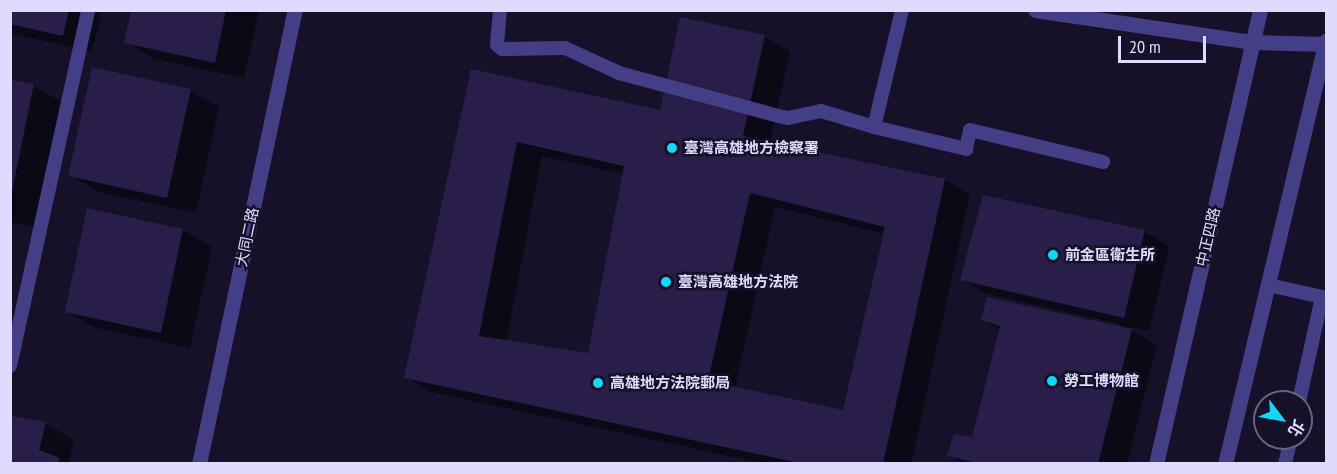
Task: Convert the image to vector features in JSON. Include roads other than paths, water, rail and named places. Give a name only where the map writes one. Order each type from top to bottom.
[{"type":"street","name":"大同二路","points":[[200,464],[295,10]]},
{"type":"street","points":[[1035,10],[1253,42],[1326,43],[1226,464]]},
{"type":"street","name":"中正四路","points":[[1156,464],[1260,10]]},
{"type":"lane","points":[[10,366],[88,10]]},
{"type":"lane","points":[[500,10],[497,45],[501,49],[565,48],[619,73],[788,118],[826,111],[874,127],[966,149],[970,130],[1103,162]]},
{"type":"lane","points":[[874,127],[902,10]]},
{"type":"lane","points":[[1268,285],[1322,297],[1302,390]]},
{"type":"place","name":"臺灣高雄地方檢察署","points":[[672,148]]},
{"type":"place","name":"前金區衛生所","points":[[1053,255]]},
{"type":"place","name":"臺灣高雄地方法院","points":[[666,282]]},
{"type":"place","name":"勞工博物館","points":[[1052,381]]},
{"type":"place","name":"高雄地方法院郵局","points":[[598,383]]}]
